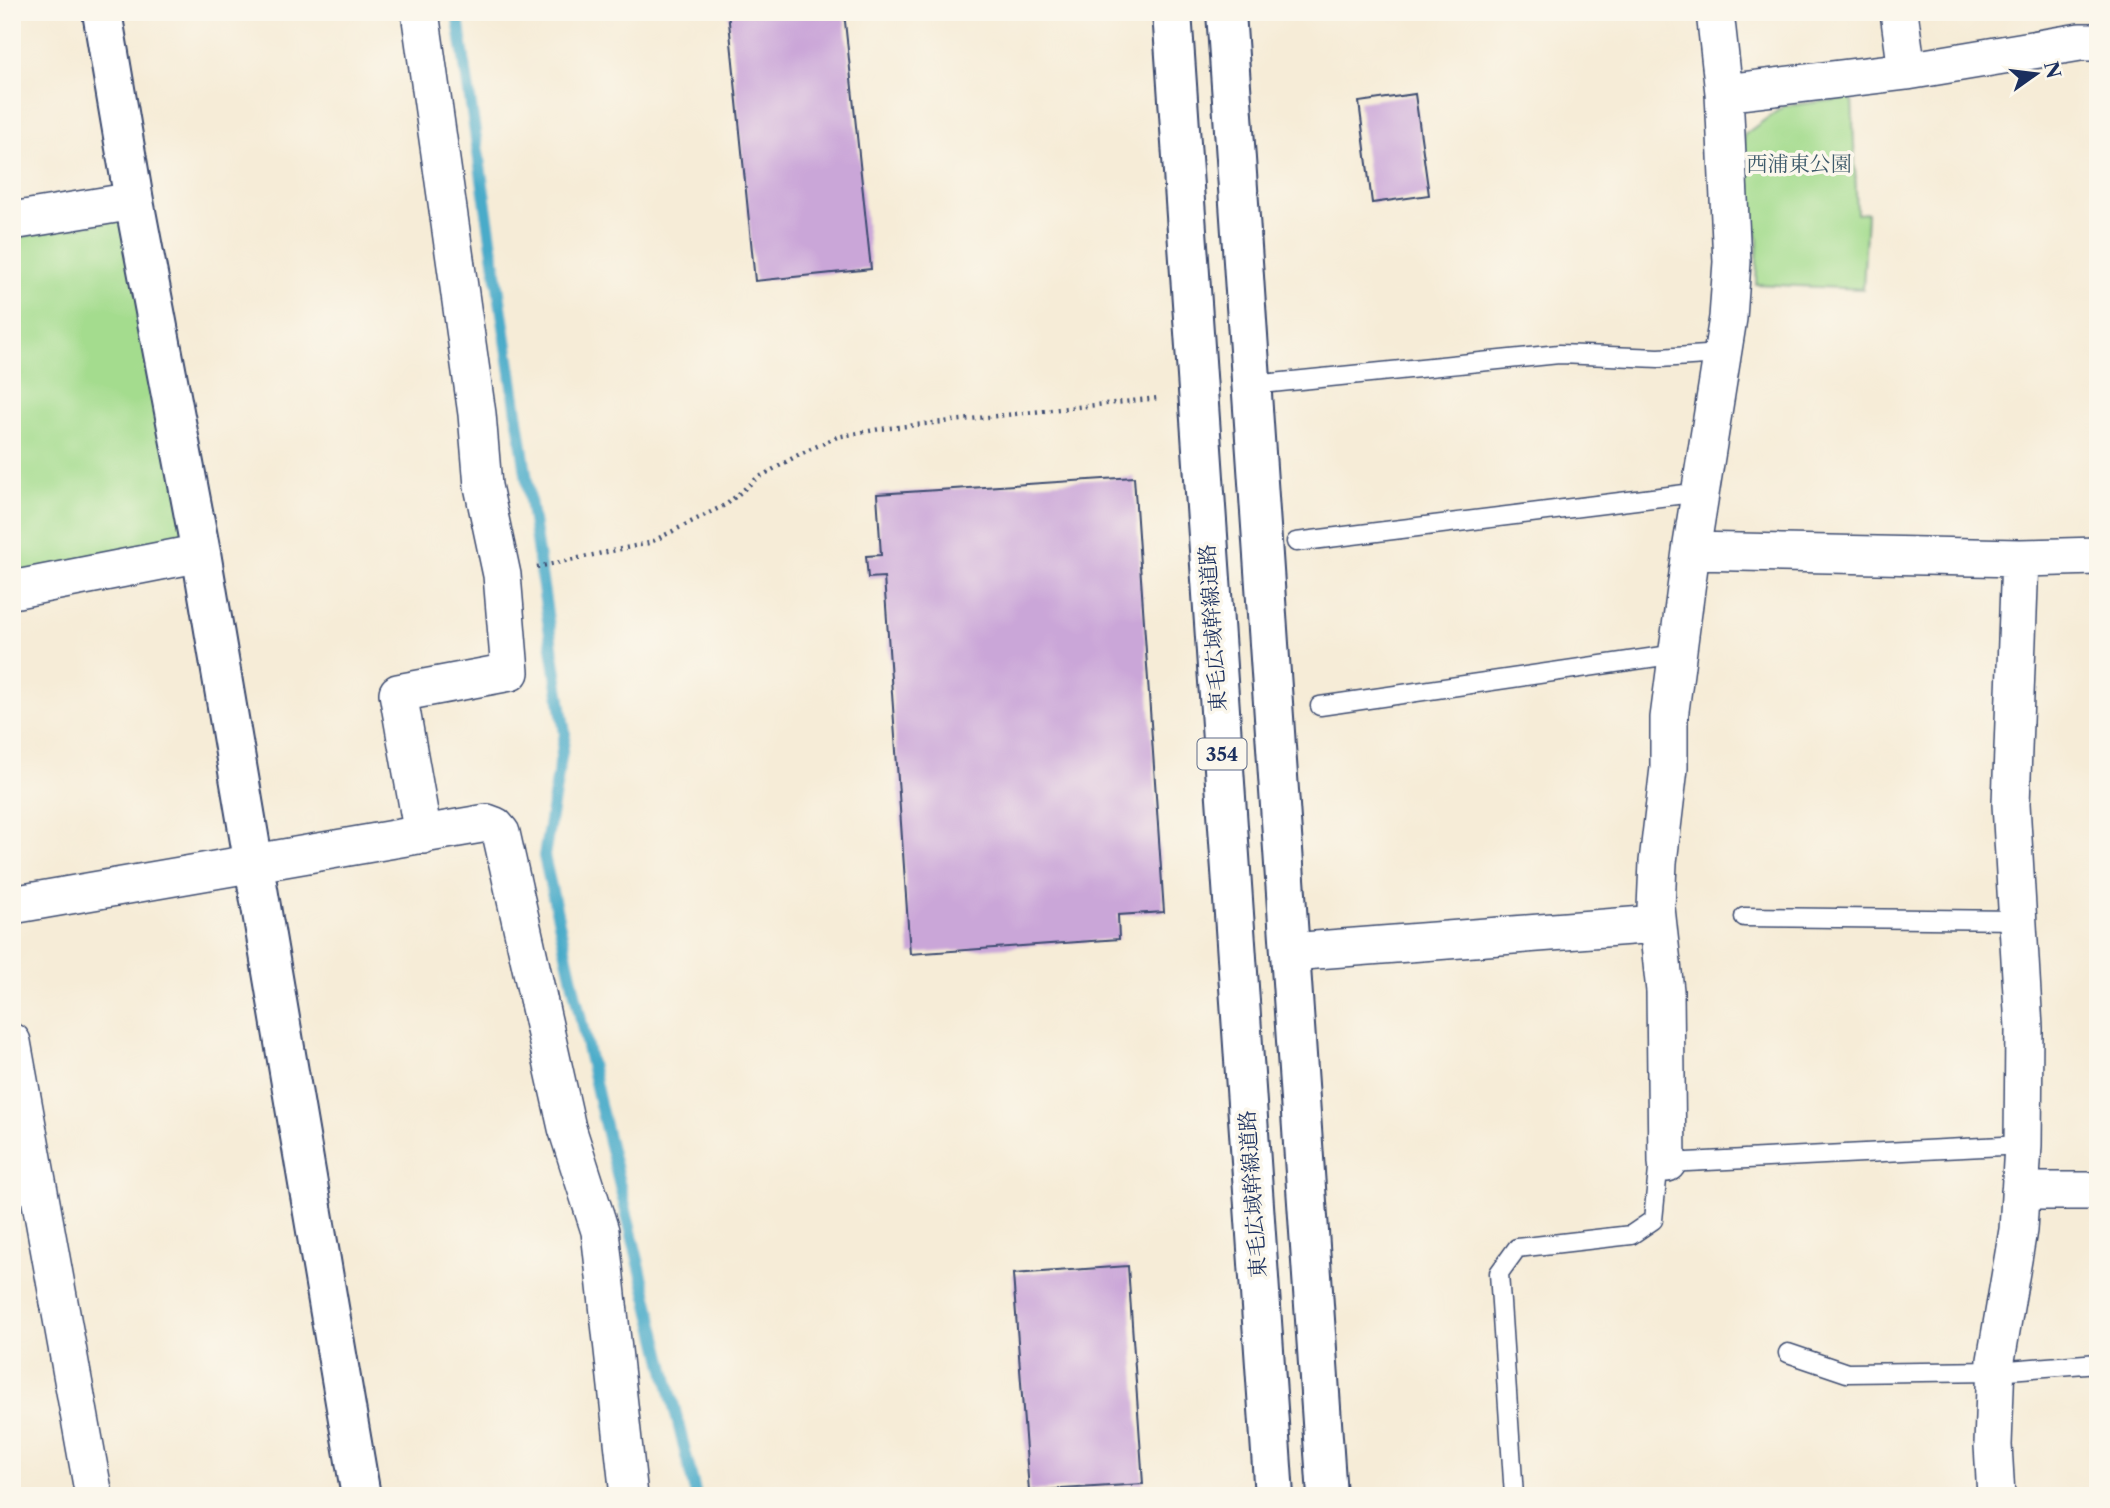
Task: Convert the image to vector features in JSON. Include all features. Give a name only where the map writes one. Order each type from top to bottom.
[{"type":"main road","points":[[102,12],[134,201],[201,553],[361,1496]]},
{"type":"main road","name":"東毛広域幹線道路","points":[[1172,12],[1274,1496]]},
{"type":"main road","name":"354","points":[[1226,12],[1326,1496]]},
{"type":"street","points":[[420,12],[477,414],[483,486],[502,575],[510,672],[398,693],[424,835]]},
{"type":"street","points":[[1667,1163],[1665,991],[1656,908],[1658,862],[1669,768],[1668,718],[1728,318],[1732,262],[1724,93],[1715,12]]},
{"type":"street","points":[[1899,12],[1906,71]]},
{"type":"street","points":[[1724,93],[1906,71],[2085,32]]},
{"type":"street","points":[[12,221],[134,201]]},
{"type":"street","points":[[1691,551],[2020,558],[2098,556]]},
{"type":"street","points":[[12,590],[201,553]]},
{"type":"street","points":[[1996,1496],[1993,1445],[1996,1371],[2018,1230],[2023,1145],[2024,1028],[2011,804],[2020,558]]},
{"type":"street","points":[[12,905],[487,823],[495,826],[501,833],[567,1128],[600,1231],[629,1496]]},
{"type":"street","points":[[1290,952],[1657,924]]},
{"type":"street","points":[[12,1042],[94,1496]]},
{"type":"street","points":[[2020,1191],[2098,1191]]},
{"type":"lane","points":[[1252,385],[1559,354],[1659,358],[1722,354]]},
{"type":"lane","points":[[1296,542],[1701,492]]},
{"type":"lane","points":[[1320,706],[1677,654]]},
{"type":"lane","points":[[1744,917],[2018,920]]},
{"type":"lane","points":[[1514,1496],[1499,1273],[1517,1248],[1631,1235],[1653,1220],[1658,1170],[1667,1163],[2023,1145]]},
{"type":"lane","points":[[1788,1353],[1847,1373],[1996,1371],[2098,1363]]},
{"type":"path","points":[[502,575],[649,543],[727,504],[756,479],[837,437],[880,429],[1197,394]]},
{"type":"green space","name":"西浦東公園","points":[[1852,98],[1857,214],[1867,213],[1863,289],[1756,284],[1758,239],[1744,180],[1744,135],[1784,106]]},
{"type":"green space","points":[[139,216],[187,542],[12,577],[12,238]]},
{"type":"building","points":[[728,12],[844,12],[871,269],[755,281]]},
{"type":"building","points":[[1415,94],[1429,195],[1372,203],[1359,102]]},
{"type":"building","points":[[1134,477],[1164,912],[1118,915],[1119,939],[910,954],[884,577],[868,578],[866,556],[881,555],[877,494]]},
{"type":"building","points":[[1128,1266],[1143,1484],[1029,1491],[1013,1274]]},
{"type":"waterway","points":[[457,12],[565,734],[544,856],[602,1113],[696,1496]]}]
